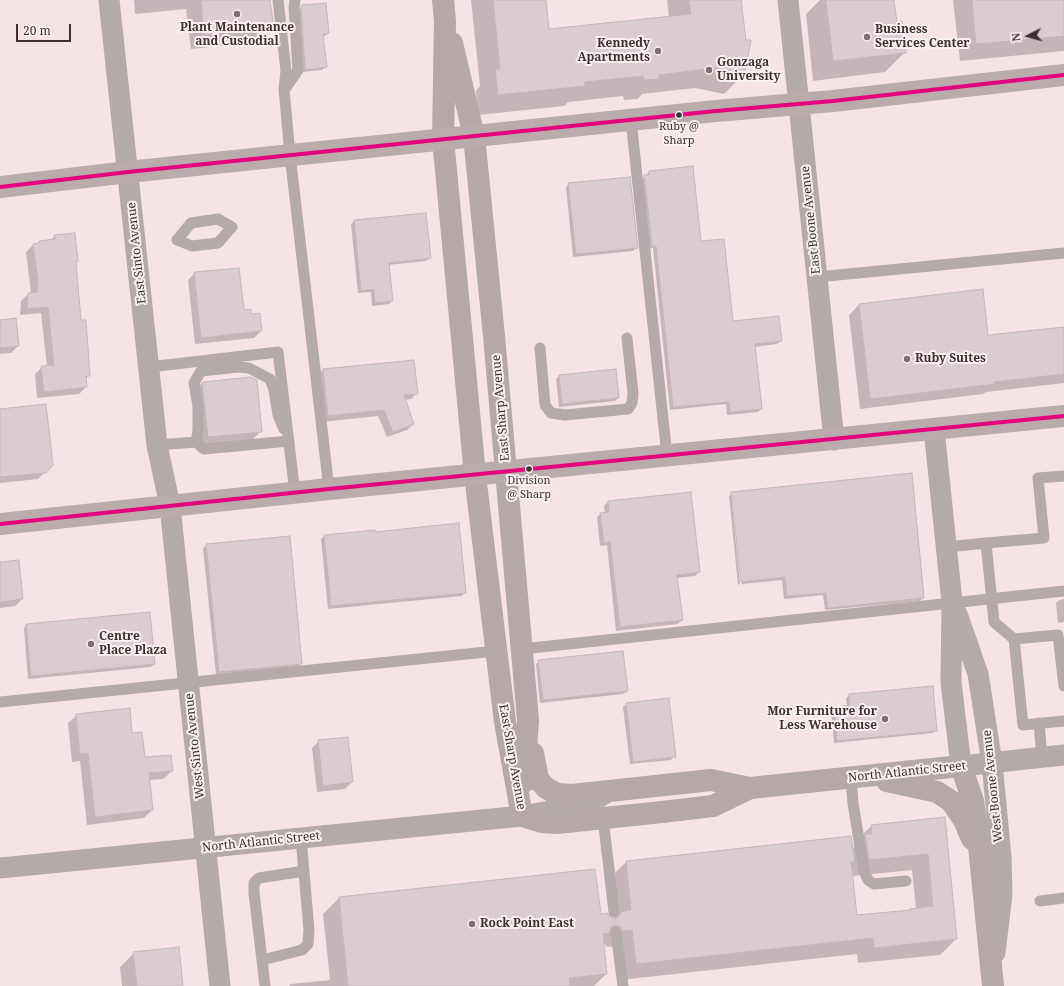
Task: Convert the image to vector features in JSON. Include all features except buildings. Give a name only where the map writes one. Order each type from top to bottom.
[{"type":"main road","points":[[0,187],[128,172],[798,104],[1064,75]]},
{"type":"main road","points":[[0,524],[329,489],[1064,416]]},
{"type":"street","name":"East Sinto Avenue","points":[[109,0],[157,445],[170,506]]},
{"type":"street","name":"East Sharp Avenue","points":[[443,0],[445,21],[444,140],[475,475],[505,722],[522,816]]},
{"type":"street","name":"East Boone Avenue","points":[[788,0],[834,440]]},
{"type":"street","name":"East Sharp Avenue","points":[[445,21],[455,54],[474,136],[528,720],[522,816]]},
{"type":"street","name":"West Boone Avenue","points":[[934,429],[952,602],[951,682],[961,766],[973,801],[981,861],[993,980]]},
{"type":"street","name":"West Sinto Avenue","points":[[170,506],[220,986]]},
{"type":"street","name":"West Boone Avenue","points":[[952,602],[978,674],[992,763],[1001,857],[1002,894],[993,980]]},
{"type":"street","points":[[528,720],[533,758],[538,779],[546,788],[557,794],[572,795],[614,790]]},
{"type":"street","name":"North Atlantic Street","points":[[0,868],[522,816],[578,806],[592,802],[605,793],[614,790],[712,780],[750,788],[1064,755]]},
{"type":"street","points":[[859,777],[937,792],[951,801],[964,820],[981,861]]},
{"type":"street","name":"North Atlantic Street","points":[[522,816],[542,822],[557,823],[713,806],[750,788]]},
{"type":"lane","points":[[278,0],[286,71],[284,89],[290,155],[329,489]]},
{"type":"lane","points":[[284,89],[298,70],[294,7],[295,0]]},
{"type":"lane","points":[[632,120],[667,456]]},
{"type":"lane","points":[[817,277],[1064,253]]},
{"type":"lane","points":[[540,348],[545,405],[551,414],[565,415],[620,409],[628,408],[632,403],[633,392],[627,338]]},
{"type":"lane","points":[[149,367],[278,352],[295,493]]},
{"type":"lane","points":[[196,442],[198,430],[198,406],[194,384],[197,377],[201,371],[238,367],[250,368],[270,379],[274,390],[278,415],[289,441]]},
{"type":"lane","points":[[157,445],[196,442],[204,449],[289,441]]},
{"type":"lane","points":[[947,547],[1044,538],[1038,478],[1064,476]]},
{"type":"lane","points":[[986,544],[994,622],[1014,640],[1023,725],[1064,721]]},
{"type":"lane","points":[[522,649],[1064,591]]},
{"type":"lane","points":[[1014,640],[1058,634],[1064,686]]},
{"type":"lane","points":[[0,702],[496,651]]},
{"type":"lane","points":[[1039,723],[1042,758]]},
{"type":"lane","points":[[859,777],[853,803],[861,856],[864,871],[868,880],[874,884],[906,881]]},
{"type":"lane","points":[[603,818],[614,912]]},
{"type":"lane","points":[[262,960],[302,950],[308,944],[309,930],[301,838]]},
{"type":"lane","points":[[265,986],[254,883],[259,878],[304,871]]},
{"type":"lane","points":[[1040,901],[1064,898]]},
{"type":"lane","points":[[616,932],[623,986]]},
{"type":"transit line","points":[[0,187],[128,172],[716,111],[833,101],[1064,75]]},
{"type":"transit line","points":[[0,524],[329,489],[1064,416]]},
{"type":"place","name":"Plant Maintenance and Custodial","points":[[237,14]]},
{"type":"place","name":"Business Services Center","points":[[867,37]]},
{"type":"place","name":"Kennedy Apartments","points":[[658,51]]},
{"type":"place","name":"Gonzaga University","points":[[709,70]]},
{"type":"place","name":"Ruby @ Sharp","points":[[679,115]]},
{"type":"place","name":"Ruby Suites","points":[[907,359]]},
{"type":"place","name":"Division @ Sharp","points":[[529,469]]},
{"type":"place","name":"Centre Place Plaza","points":[[91,644]]},
{"type":"place","name":"Mor Furniture for Less Warehouse","points":[[885,719]]},
{"type":"place","name":"Rock Point East","points":[[472,924]]}]
